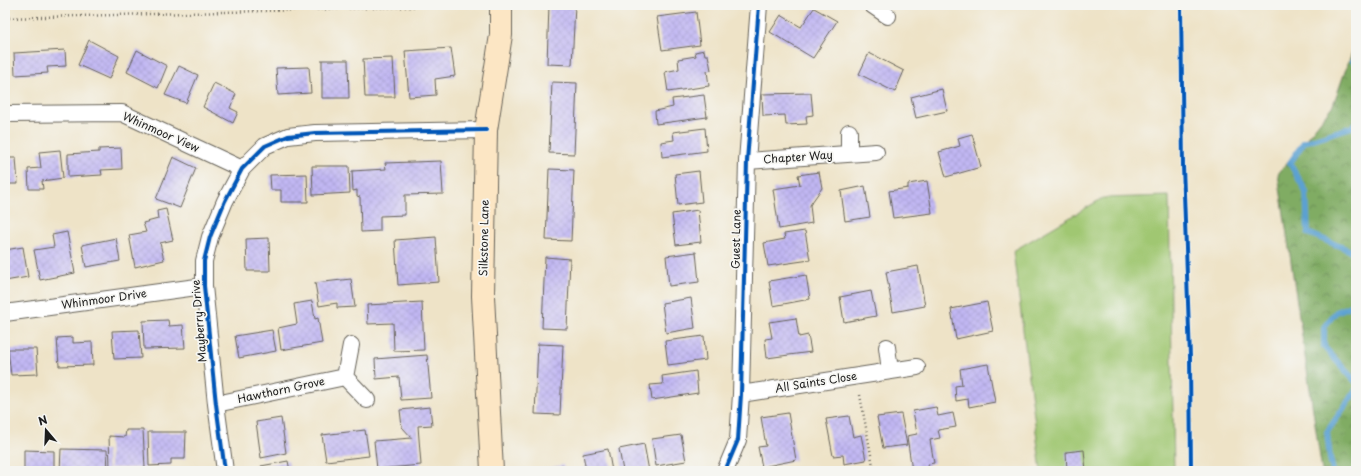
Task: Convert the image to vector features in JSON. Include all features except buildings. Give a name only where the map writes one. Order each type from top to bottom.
[{"type":"street","name":"Silkstone Lane","points":[[492,471],[484,296],[486,130],[500,35],[501,5]]},
{"type":"street","name":"Guest Lane","points":[[725,471],[738,440],[741,394],[747,160],[759,5]]},
{"type":"street","points":[[872,5],[888,16]]},
{"type":"street","name":"Whinmoor View","points":[[5,114],[122,113],[242,169]]},
{"type":"street","name":"Mayberry Drive","points":[[225,471],[216,404],[204,286],[204,261],[210,237],[225,201],[242,169],[265,146],[288,136],[315,132],[486,130]]},
{"type":"street","name":"Chapter Way","points":[[849,132],[849,154]]},
{"type":"street","name":"Chapter Way","points":[[747,160],[876,152]]},
{"type":"street","name":"Whinmoor Drive","points":[[5,313],[204,286]]},
{"type":"street","points":[[351,345],[345,377],[367,400]]},
{"type":"street","points":[[887,347],[890,371]]},
{"type":"street","name":"All Saints Close","points":[[741,394],[917,367]]},
{"type":"street","name":"Hawthorn Grove","points":[[216,404],[345,377]]},
{"type":"path","points":[[5,18],[483,5]]},
{"type":"path","points":[[857,376],[874,471]]},
{"type":"green space","points":[[1356,41],[1356,471],[1322,471],[1278,174],[1333,105]]},
{"type":"green space","points":[[1169,196],[1174,471],[1041,471],[1013,251],[1103,198]]},
{"type":"waterway","points":[[1356,58],[1353,61],[1356,62]]},
{"type":"waterway","points":[[1356,124],[1352,127],[1304,142],[1290,163],[1306,192],[1308,233],[1356,253]]},
{"type":"waterway","points":[[1356,304],[1336,312],[1324,327],[1324,347],[1356,382]]},
{"type":"waterway","points":[[1333,471],[1327,432],[1356,390]]},
{"type":"cycle path","points":[[725,471],[738,440],[741,394],[747,161],[759,5]]},
{"type":"cycle path","points":[[1181,5],[1183,166],[1190,357],[1191,471]]},
{"type":"cycle path","points":[[225,471],[216,404],[204,286],[204,261],[210,237],[225,201],[242,169],[265,146],[288,136],[315,133],[486,130]]}]
